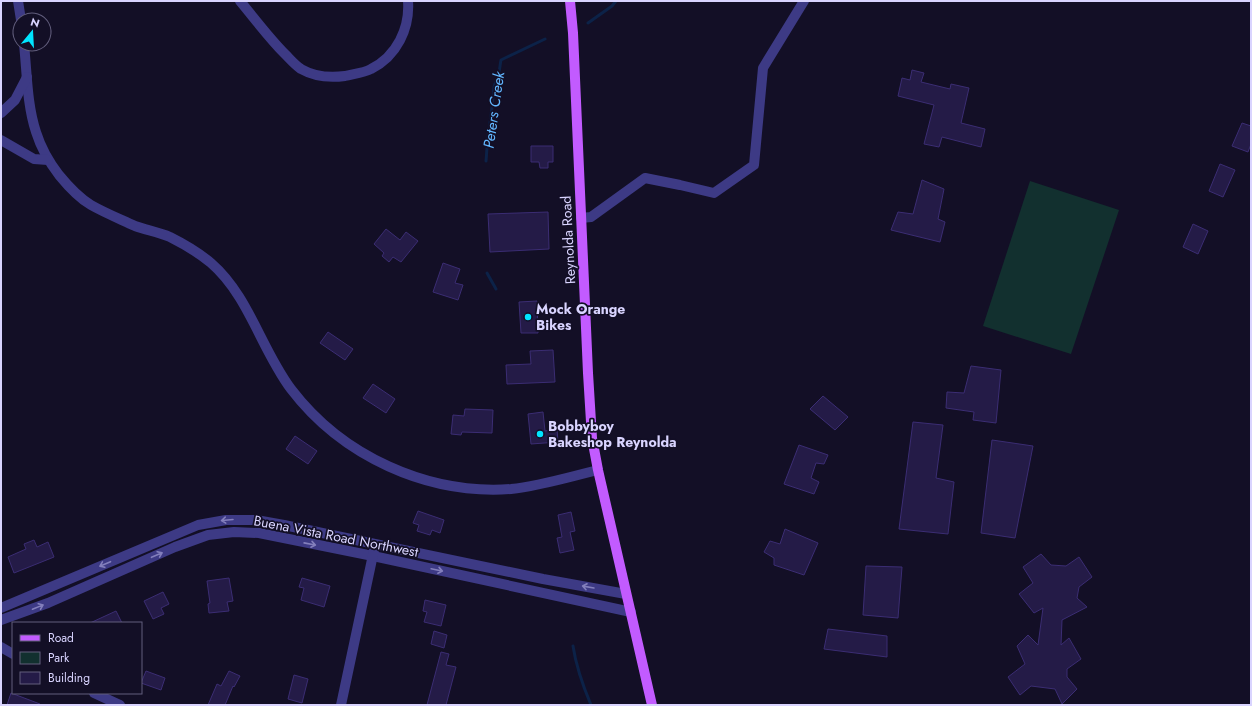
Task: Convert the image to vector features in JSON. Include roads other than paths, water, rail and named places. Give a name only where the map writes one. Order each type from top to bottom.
[{"type":"main road","name":"Reynolda Road","points":[[570,1],[592,431],[598,470],[652,705]]},
{"type":"street","points":[[18,1],[20,12]]},
{"type":"street","points":[[240,1],[276,45],[297,65],[309,73],[332,78],[370,70],[390,55],[398,44],[408,22],[408,1]]},
{"type":"street","points":[[581,218],[591,217],[645,178],[680,184],[714,193],[754,165],[763,68],[804,1]]},
{"type":"street","points":[[25,52],[30,104],[36,132],[48,160],[68,186],[90,204],[140,228],[169,237],[191,248],[211,263],[231,284],[254,323],[274,362],[291,389],[326,426],[344,441],[390,468],[412,476],[440,484],[488,490],[536,485],[598,470]]},
{"type":"street","points":[[1,113],[15,100],[27,77]]},
{"type":"street","points":[[1,140],[34,159],[48,160]]},
{"type":"street","name":"Buena Vista Road Northwest","points":[[1,608],[198,525],[226,520],[256,520],[543,579],[626,594]]},
{"type":"street","name":"Buena Vista Road Northwest","points":[[1,620],[48,603],[175,548],[208,536],[234,532],[259,534],[373,556],[631,612]]},
{"type":"street","points":[[341,705],[375,544]]},
{"type":"street","points":[[1,647],[12,653]]},
{"type":"street","points":[[96,694],[120,705]]},
{"type":"waterway","name":"Peters Creek","points":[[588,23],[612,6],[616,1]]},
{"type":"waterway","name":"Peters Creek","points":[[486,161],[494,87],[501,60],[545,39]]},
{"type":"waterway","name":"Peters Creek","points":[[487,273],[496,289]]},
{"type":"waterway","name":"Peters Creek","points":[[573,646],[580,676],[591,705]]},
{"type":"place","name":"Mock Orange Bikes","points":[[528,317]]},
{"type":"place","name":"Bobbyboy Bakeshop Reynolda","points":[[540,434]]}]
